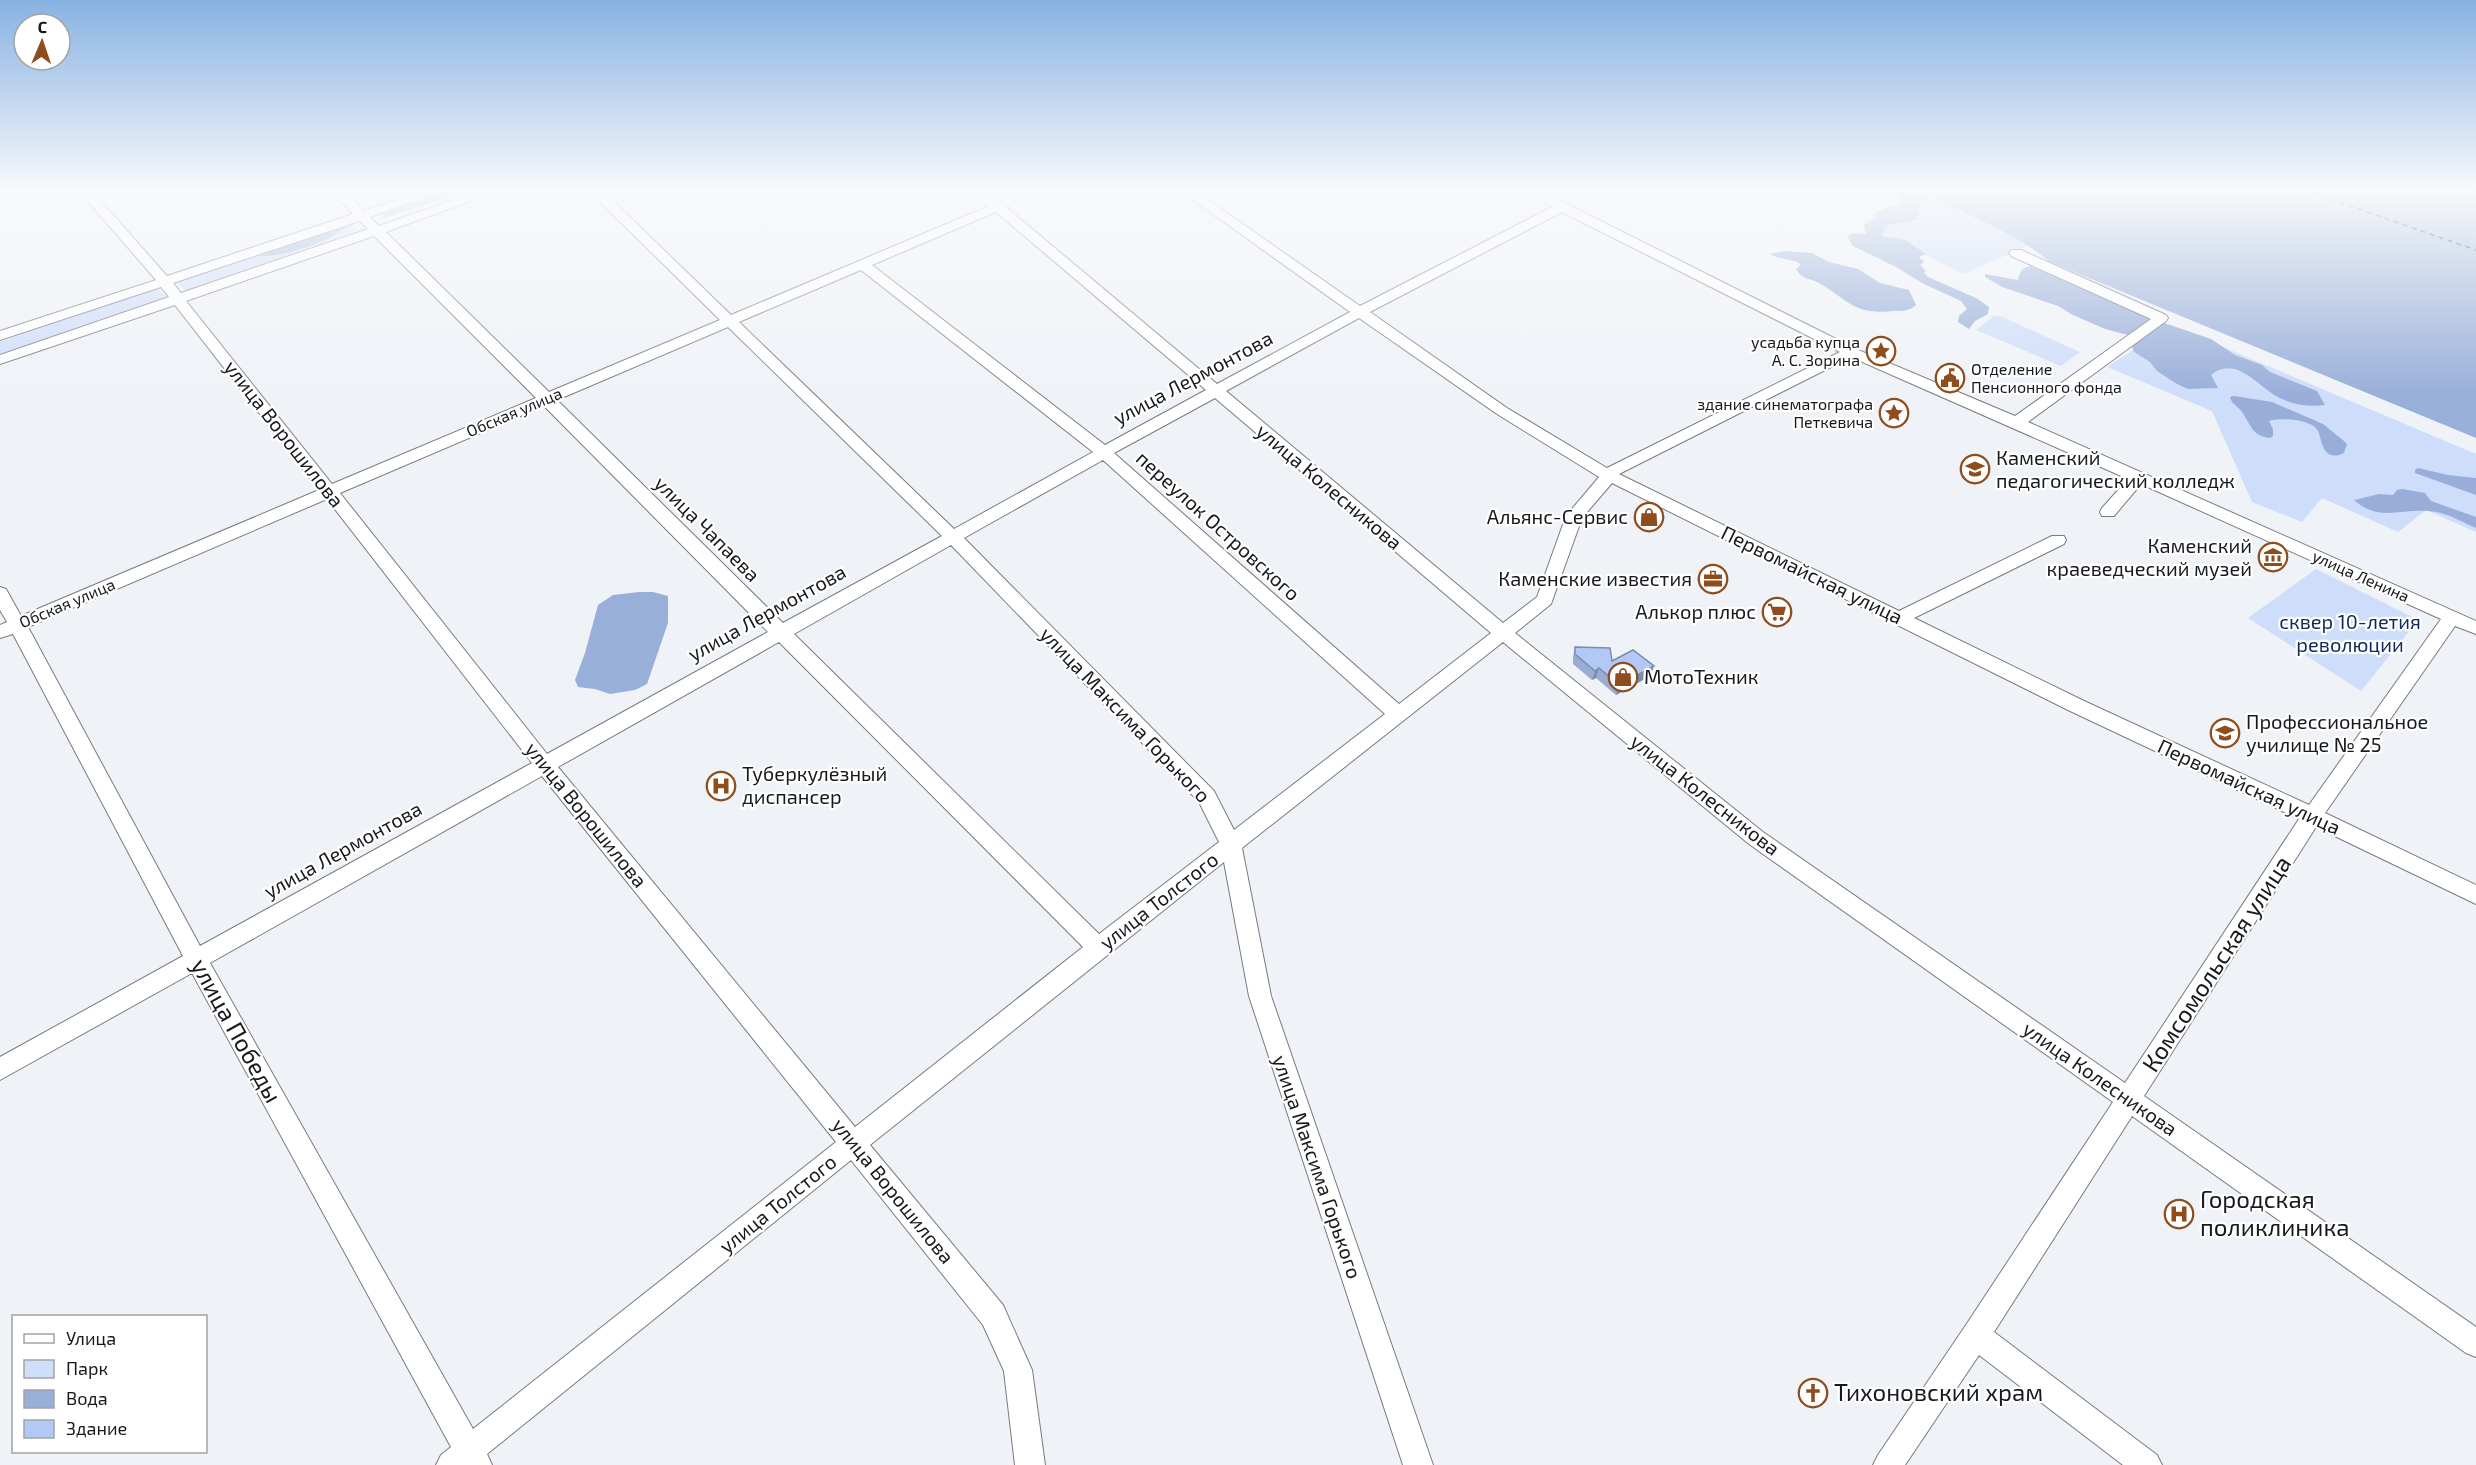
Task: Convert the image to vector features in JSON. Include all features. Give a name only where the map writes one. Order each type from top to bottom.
[{"type":"street","name":"улица Ворошилова","points":[[144,258],[544,764],[993,1315],[1018,1370],[1030,1465]]},
{"type":"street","points":[[0,336],[230,258]]},
{"type":"street","points":[[0,360],[296,258]]},
{"type":"street","name":"улица Чапаева","points":[[407,258],[1098,948]]},
{"type":"street","name":"улица Максима Горького","points":[[666,258],[952,536],[1207,797],[1231,845],[1260,996],[1418,1465]]},
{"type":"street","name":"Обская улица","points":[[8,628],[875,258]]},
{"type":"street","name":"улица Колесникова","points":[[1057,258],[1503,633],[1756,838],[2476,1343]]},
{"type":"street","name":"Первомайская улица","points":[[1283,258],[1502,411],[1608,475],[2075,705],[2476,895]]},
{"type":"street","name":"улица Лермонтова","points":[[0,1069],[952,536],[1460,258]]},
{"type":"street","name":"улица Ленина","points":[[1664,258],[1851,352],[2469,623]]},
{"type":"street","points":[[2016,423],[2161,318],[2028,258]]},
{"type":"street","name":"переулок Островского","points":[[862,264],[1103,453],[1398,715]]},
{"type":"street","name":"улица Толстого","points":[[451,1465],[473,1458],[854,1143],[1098,948],[1545,600],[1574,516],[1616,468],[1851,352]]},
{"type":"street","points":[[2108,512],[2138,477]]},
{"type":"street","points":[[1899,618],[2058,540]]},
{"type":"street","name":"улица Победы","points":[[0,593],[8,628],[196,959],[473,1458]]},
{"type":"street","name":"Комсомольская улица","points":[[1888,1465],[1976,1335],[2312,816],[2469,623]]},
{"type":"street","points":[[1976,1335],[2148,1465]]},
{"type":"green space","points":[[245,258],[279,258],[186,291],[177,282]]},
{"type":"green space","points":[[1932,258],[1999,258],[1963,274]]},
{"type":"green space","points":[[157,288],[166,297],[0,355],[0,342]]},
{"type":"green space","points":[[1994,316],[2000,316],[2080,352],[2061,366],[1976,330]]},
{"type":"green space","points":[[2171,325],[2476,454],[2476,532],[2426,510],[2398,532],[2322,498],[2302,522],[2252,502],[2212,411],[2107,367]]},
{"type":"green space","name":"сквер 10-летия революции","points":[[2316,569],[2418,620],[2361,691],[2248,618]]},
{"type":"shaded area","points":[[1783,258],[1822,258],[1858,269],[1880,283],[1909,290],[1916,305],[1909,310],[1900,311],[1880,312],[1860,309],[1819,283],[1800,275],[1796,269],[1801,265]]},
{"type":"shaded area","points":[[1878,258],[1920,258],[1924,262],[1920,265],[1928,277],[1976,298],[1989,307],[1988,314],[1975,321],[1969,329],[1958,322],[1959,316],[1967,309],[1961,301],[1924,284]]},
{"type":"shaded area","points":[[2030,266],[2104,296],[2141,315],[2211,339],[2235,355],[2317,391],[2325,405],[2306,405],[2288,401],[2276,396],[2245,374],[2229,368],[2211,375],[2218,388],[2188,389],[2157,371],[2150,362],[2134,352],[2128,335],[2105,329],[2058,306],[2002,287],[1985,277],[1985,274],[2018,280],[2023,269]]},
{"type":"shaded area","points":[[2230,397],[2272,402],[2323,424],[2347,444],[2344,453],[2332,455],[2328,453],[2315,427],[2303,422],[2288,419],[2269,421],[2273,429],[2273,436],[2270,438],[2259,435],[2232,402]]},
{"type":"shaded area","points":[[2418,468],[2448,475],[2476,478],[2476,495],[2415,473]]},
{"type":"shaded area","points":[[2397,490],[2425,493],[2431,501],[2476,517],[2476,528],[2441,513],[2414,511],[2383,513],[2364,507],[2354,500],[2379,494],[2393,495]]},
{"type":"water","points":[[2045,258],[2476,258],[2476,438]]},
{"type":"water","points":[[653,592],[668,596],[668,623],[647,684],[635,690],[610,694],[578,687],[575,680],[598,605],[613,595]]},
{"type":"building","points":[[1575,647],[1610,648],[1612,661],[1633,650],[1654,666],[1619,685],[1599,668],[1595,671],[1575,654]]},
{"type":"place","name":"усадьба купца А. С. Зорина","points":[[1881,351]]},
{"type":"place","name":"Отделение Пенсионного фонда","points":[[1950,378]]},
{"type":"place","name":"здание синематографа Петкевича","points":[[1894,413]]},
{"type":"place","name":"Каменский педагогический колледж","points":[[1975,469]]},
{"type":"place","name":"Альянс-Сервис","points":[[1649,517]]},
{"type":"place","name":"Каменский краеведческий музей","points":[[2273,557]]},
{"type":"place","name":"Каменские известия","points":[[1713,579]]},
{"type":"place","name":"Алькор плюс","points":[[1777,612]]},
{"type":"place","name":"МотоТехник","points":[[1623,677]]},
{"type":"place","name":"Профессиональное училище № 25","points":[[2225,733]]},
{"type":"place","name":"Туберкулёзный диспансер","points":[[721,786]]},
{"type":"place","name":"Городская поликлиника","points":[[2179,1214]]},
{"type":"place","name":"Тихоновский храм","points":[[1813,1393]]}]
